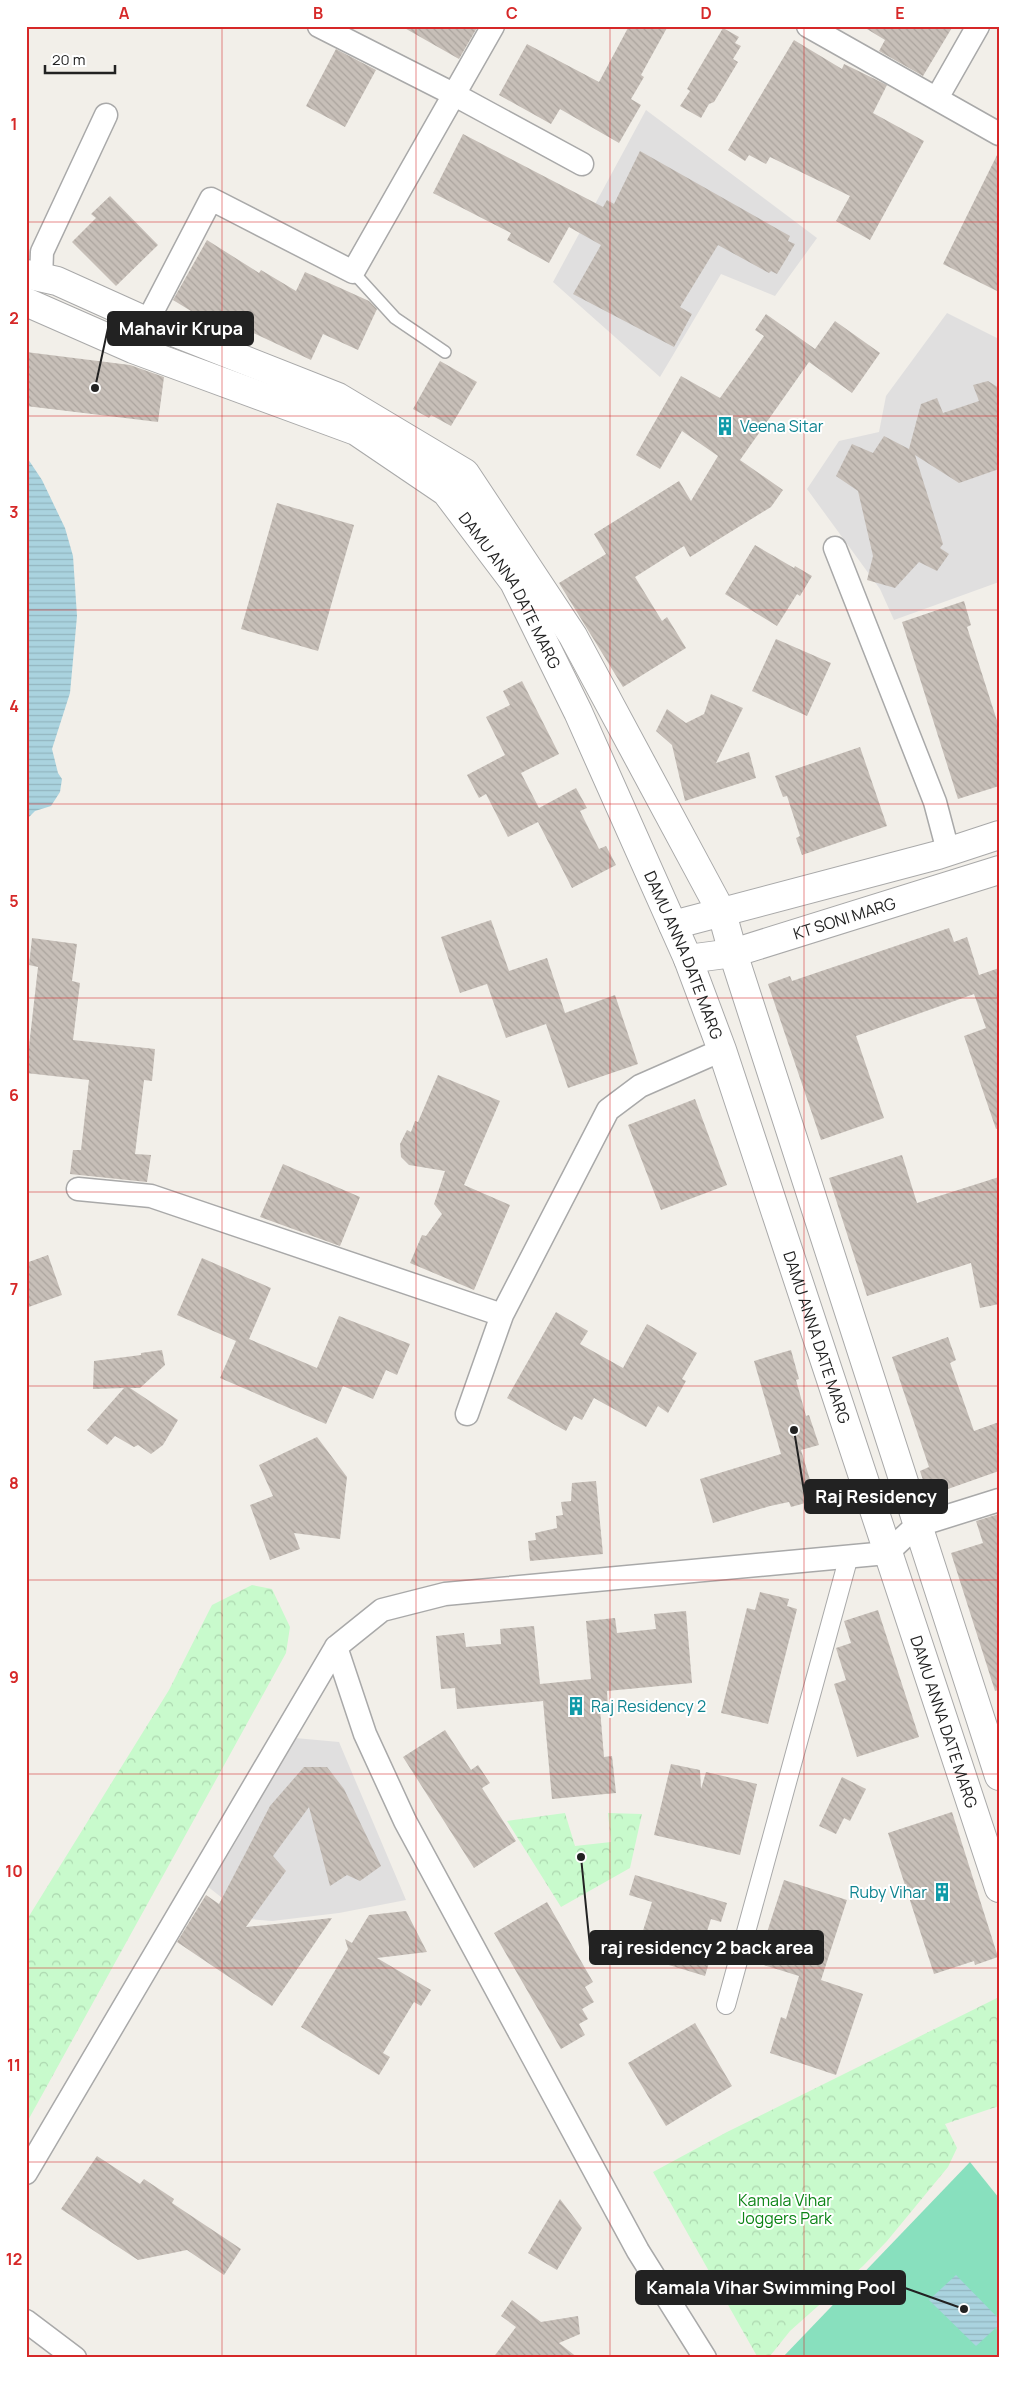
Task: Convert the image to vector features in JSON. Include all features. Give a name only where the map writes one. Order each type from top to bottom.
[{"type":"street","points":[[319,26],[455,95],[582,164]]},
{"type":"street","points":[[133,349],[211,199],[353,272],[493,26]]},
{"type":"street","points":[[808,26],[999,134]]},
{"type":"street","points":[[936,98],[978,26]]},
{"type":"street","points":[[34,276],[42,252],[106,114]]},
{"type":"street","name":"DAMU ANNA DATE MARG","points":[[34,276],[57,281],[148,322],[338,397],[465,473],[574,636],[722,913],[732,953],[916,1526],[999,1776]]},
{"type":"street","name":"DAMU ANNA DATE MARG","points":[[26,302],[133,349],[356,431],[446,492],[514,582],[578,712],[673,925],[688,959],[722,1050],[999,1888]]},
{"type":"street","points":[[835,548],[935,802],[948,851]]},
{"type":"street","points":[[673,925],[948,851],[999,835]]},
{"type":"street","name":"KT SONI MARG","points":[[688,959],[732,953],[999,870]]},
{"type":"street","points":[[467,1414],[502,1315],[608,1110],[640,1086],[722,1050]]},
{"type":"street","points":[[78,1190],[151,1196],[502,1315]]},
{"type":"street","points":[[26,2173],[336,1646],[382,1610],[445,1594],[888,1552],[916,1526],[999,1500]]},
{"type":"street","points":[[726,2005],[849,1556]]},
{"type":"street","points":[[336,1646],[365,1734],[405,1821],[638,2251],[705,2358]]},
{"type":"street","points":[[26,2322],[75,2358]]},
{"type":"lane","points":[[353,272],[395,318],[445,352]]},
{"type":"shaded area","points":[[646,110],[817,238],[775,296],[721,274],[660,377],[553,282]]},
{"type":"shaded area","points":[[947,313],[999,339],[999,582],[894,620],[880,589],[807,489],[839,441],[879,432],[886,396]]},
{"type":"shaded area","points":[[295,1738],[339,1742],[406,1900],[339,1913],[272,1921],[249,1919],[207,1886]]},
{"type":"green space","points":[[252,1585],[272,1589],[290,1627],[286,1653],[26,2124],[26,1921],[169,1690],[212,1605]]},
{"type":"green space","points":[[565,1813],[575,1846],[611,1842],[608,1813],[642,1814],[630,1868],[561,1907],[507,1821]]},
{"type":"green space","name":"Kamala Vihar Joggers Park","points":[[999,1997],[999,2106],[945,2124],[957,2148],[948,2167],[887,2241],[863,2266],[790,2331],[770,2356],[758,2358],[653,2172],[727,2132]]},
{"type":"green space","points":[[970,2162],[999,2198],[999,2358],[782,2358]]},
{"type":"water","points":[[26,456],[42,480],[65,528],[73,556],[77,616],[70,693],[52,749],[58,773],[62,779],[60,792],[51,806],[35,811],[26,820]]},
{"type":"water","points":[[956,2275],[999,2319],[999,2325],[976,2346],[929,2300]]},
{"type":"building","points":[[401,26],[478,26],[459,59]]},
{"type":"building","points":[[629,26],[668,26],[641,75],[644,77],[631,99],[641,105],[619,143],[560,109],[551,124],[499,95],[527,44],[599,82]]},
{"type":"building","points":[[862,26],[953,26],[923,76],[879,51],[885,40]]},
{"type":"building","points":[[723,28],[739,37],[735,43],[741,46],[733,59],[738,62],[714,102],[709,104],[701,118],[680,106],[690,91],[687,89]]},
{"type":"building","points":[[794,40],[842,69],[844,64],[887,85],[873,113],[924,141],[870,240],[836,221],[850,196],[770,157],[766,164],[749,155],[745,161],[728,150]]},
{"type":"building","points":[[336,49],[376,70],[345,127],[306,106]]},
{"type":"building","points":[[463,134],[603,207],[607,200],[614,204],[640,151],[790,236],[788,241],[795,244],[777,274],[771,271],[769,273],[718,245],[680,307],[692,314],[674,347],[573,294],[601,245],[569,227],[549,263],[507,240],[511,233],[433,193]]},
{"type":"building","points":[[999,151],[999,292],[943,264]]},
{"type":"building","points":[[110,196],[158,245],[116,286],[72,242],[96,218],[91,214]]},
{"type":"building","points":[[207,240],[259,273],[261,270],[296,291],[305,272],[369,301],[377,309],[358,350],[323,334],[311,360],[249,331],[216,312],[209,322],[173,300]]},
{"type":"building","points":[[766,314],[815,349],[835,321],[880,353],[852,393],[809,362],[740,460],[783,490],[771,507],[690,557],[684,546],[635,577],[662,621],[667,617],[686,648],[623,687],[559,583],[606,554],[594,534],[679,481],[691,501],[718,456],[682,431],[660,469],[636,455],[681,376],[720,398],[764,336],[755,330]]},
{"type":"building","points":[[26,352],[130,365],[164,377],[158,422],[26,406]]},
{"type":"building","points":[[440,361],[477,382],[451,426],[431,415],[429,418],[413,409]]},
{"type":"building","points":[[988,381],[999,388],[999,469],[959,483],[915,455],[943,544],[940,548],[949,554],[937,571],[919,562],[895,588],[867,580],[873,556],[858,491],[836,476],[852,444],[873,453],[884,436],[909,449],[921,404],[937,398],[943,413],[979,401],[973,385]]},
{"type":"building","points":[[277,503],[354,525],[318,651],[241,629]]},
{"type":"building","points":[[755,545],[794,568],[795,566],[812,576],[800,596],[797,594],[777,626],[725,594]]},
{"type":"building","points":[[964,601],[971,625],[967,627],[999,727],[999,786],[958,799],[902,622]]},
{"type":"building","points":[[776,639],[831,663],[807,716],[752,691]]},
{"type":"building","points":[[522,681],[559,754],[521,773],[539,808],[576,788],[587,808],[580,811],[599,849],[606,846],[616,865],[572,888],[538,822],[508,837],[486,794],[479,798],[467,775],[505,755],[486,717],[510,705],[503,691]]},
{"type":"building","points":[[711,694],[743,708],[716,763],[749,752],[756,778],[685,801],[672,745],[656,731],[667,709],[686,723],[704,714]]},
{"type":"building","points":[[860,747],[887,826],[802,855],[796,838],[800,836],[787,796],[783,797],[775,776]]},
{"type":"building","points":[[491,920],[509,971],[547,958],[565,1013],[615,995],[638,1064],[568,1088],[546,1024],[506,1038],[487,984],[460,993],[441,937]]},
{"type":"building","points":[[949,928],[954,942],[967,937],[979,975],[999,968],[999,1128],[996,1129],[964,1036],[986,1028],[974,994],[856,1036],[884,1118],[821,1140],[768,984],[790,976],[792,981]]},
{"type":"building","points":[[32,938],[77,944],[72,981],[80,983],[73,1040],[155,1049],[152,1081],[144,1080],[135,1154],[151,1155],[147,1182],[70,1174],[73,1150],[81,1150],[89,1080],[26,1073],[38,967],[29,965]]},
{"type":"building","points":[[438,1075],[500,1101],[464,1185],[510,1205],[474,1290],[410,1263],[422,1235],[426,1236],[442,1214],[434,1204],[445,1171],[409,1165],[401,1157],[400,1144],[407,1130],[411,1132],[415,1121],[418,1122]]},
{"type":"building","points":[[695,1099],[727,1185],[661,1210],[628,1125]]},
{"type":"building","points":[[902,1155],[917,1203],[999,1177],[999,1304],[980,1308],[971,1263],[867,1296],[829,1178]]},
{"type":"building","points":[[283,1164],[360,1197],[340,1246],[260,1217]]},
{"type":"building","points":[[48,1255],[62,1295],[26,1308],[26,1263]]},
{"type":"building","points":[[202,1258],[271,1288],[249,1339],[317,1368],[339,1316],[410,1344],[397,1375],[386,1370],[373,1399],[343,1386],[326,1424],[220,1378],[236,1341],[177,1315]]},
{"type":"building","points":[[556,1312],[588,1331],[580,1344],[623,1368],[647,1324],[697,1353],[682,1379],[686,1381],[668,1413],[658,1406],[646,1427],[594,1398],[582,1420],[574,1416],[566,1431],[507,1398]]},
{"type":"building","points":[[948,1337],[956,1360],[950,1363],[974,1431],[999,1422],[999,1471],[928,1496],[920,1471],[929,1467],[892,1357]]},
{"type":"building","points":[[162,1350],[165,1365],[140,1388],[130,1388],[178,1420],[163,1445],[151,1454],[138,1445],[134,1447],[115,1436],[107,1445],[87,1430],[124,1388],[93,1389],[94,1361],[141,1355],[141,1353]]},
{"type":"building","points":[[791,1350],[799,1379],[796,1380],[806,1416],[809,1415],[819,1445],[801,1450],[816,1500],[791,1507],[789,1502],[770,1506],[713,1523],[700,1479],[781,1454],[754,1361]]},
{"type":"building","points":[[317,1437],[347,1477],[340,1539],[294,1533],[300,1549],[270,1560],[250,1505],[273,1496],[259,1465]]},
{"type":"building","points":[[596,1481],[603,1554],[530,1561],[528,1541],[536,1540],[535,1533],[557,1528],[556,1516],[563,1515],[561,1502],[571,1501],[572,1483]]},
{"type":"building","points":[[999,1514],[999,1690],[995,1691],[951,1553],[983,1543],[976,1521]]},
{"type":"building","points":[[760,1592],[789,1599],[787,1606],[797,1609],[768,1724],[721,1713],[747,1608],[755,1610]]},
{"type":"building","points":[[878,1610],[919,1737],[857,1757],[834,1684],[846,1680],[836,1648],[851,1643],[844,1621]]},
{"type":"building","name":"Raj Residency 2","points":[[686,1611],[692,1683],[607,1691],[608,1708],[600,1709],[604,1757],[612,1756],[616,1793],[552,1799],[543,1701],[457,1709],[455,1688],[441,1689],[436,1636],[464,1633],[466,1647],[501,1644],[500,1629],[534,1626],[540,1684],[591,1679],[586,1621],[615,1618],[617,1633],[656,1629],[654,1614]]},
{"type":"building","points":[[445,1730],[471,1770],[478,1765],[490,1783],[482,1788],[516,1841],[474,1868],[403,1757]]},
{"type":"building","points":[[671,1764],[700,1770],[701,1789],[706,1772],[757,1784],[740,1855],[654,1835]]},
{"type":"building","points":[[304,1767],[327,1767],[344,1789],[381,1866],[360,1881],[347,1875],[330,1886],[309,1807],[273,1856],[286,1871],[246,1927],[332,1918],[272,2006],[177,1942],[206,1895],[219,1904],[270,1806]]},
{"type":"building","points":[[842,1777],[866,1789],[850,1821],[844,1818],[836,1834],[819,1826]]},
{"type":"building","name":"Ruby Vihar","points":[[952,1812],[998,1957],[975,1965],[974,1961],[934,1974],[888,1833]]},
{"type":"building","points":[[635,1875],[727,1903],[721,1922],[711,1919],[700,1953],[711,1956],[705,1976],[613,1948],[618,1931],[641,1937],[652,1902],[629,1895]]},
{"type":"building","points":[[784,1880],[847,1900],[821,1980],[863,1994],[836,2075],[770,2053],[781,2017],[786,2019],[799,1976],[757,1963]]},
{"type":"building","points":[[547,1902],[593,1982],[585,1987],[594,2002],[582,2009],[588,2019],[579,2024],[585,2035],[561,2049],[494,1933]]},
{"type":"building","points":[[406,1911],[427,1952],[377,1958],[431,1990],[421,2006],[414,2002],[383,2053],[390,2057],[379,2075],[301,2027],[348,1949],[345,1939],[352,1943],[369,1915]]},
{"type":"building","points":[[695,2023],[732,2086],[666,2126],[628,2063]]},
{"type":"building","points":[[97,2156],[140,2184],[144,2179],[174,2199],[172,2203],[241,2249],[224,2275],[187,2250],[138,2260],[61,2209]]},
{"type":"building","points":[[560,2199],[582,2228],[557,2270],[528,2253]]},
{"type":"building","points":[[512,2300],[541,2322],[578,2316],[580,2334],[559,2343],[578,2358],[493,2358],[516,2327],[501,2316]]},
{"type":"place","name":"Mahavir Krupa","points":[[95,388]]},
{"type":"place","name":"Veena Sitar","points":[[725,426]]},
{"type":"place","name":"Raj Residency","points":[[794,1430]]},
{"type":"place","name":"Raj Residency 2","points":[[576,1706]]},
{"type":"place","name":"raj residency 2 back area","points":[[581,1857]]},
{"type":"place","name":"Ruby Vihar","points":[[942,1892]]},
{"type":"place","name":"Kamala Vihar Swimming Pool","points":[[964,2309]]}]
